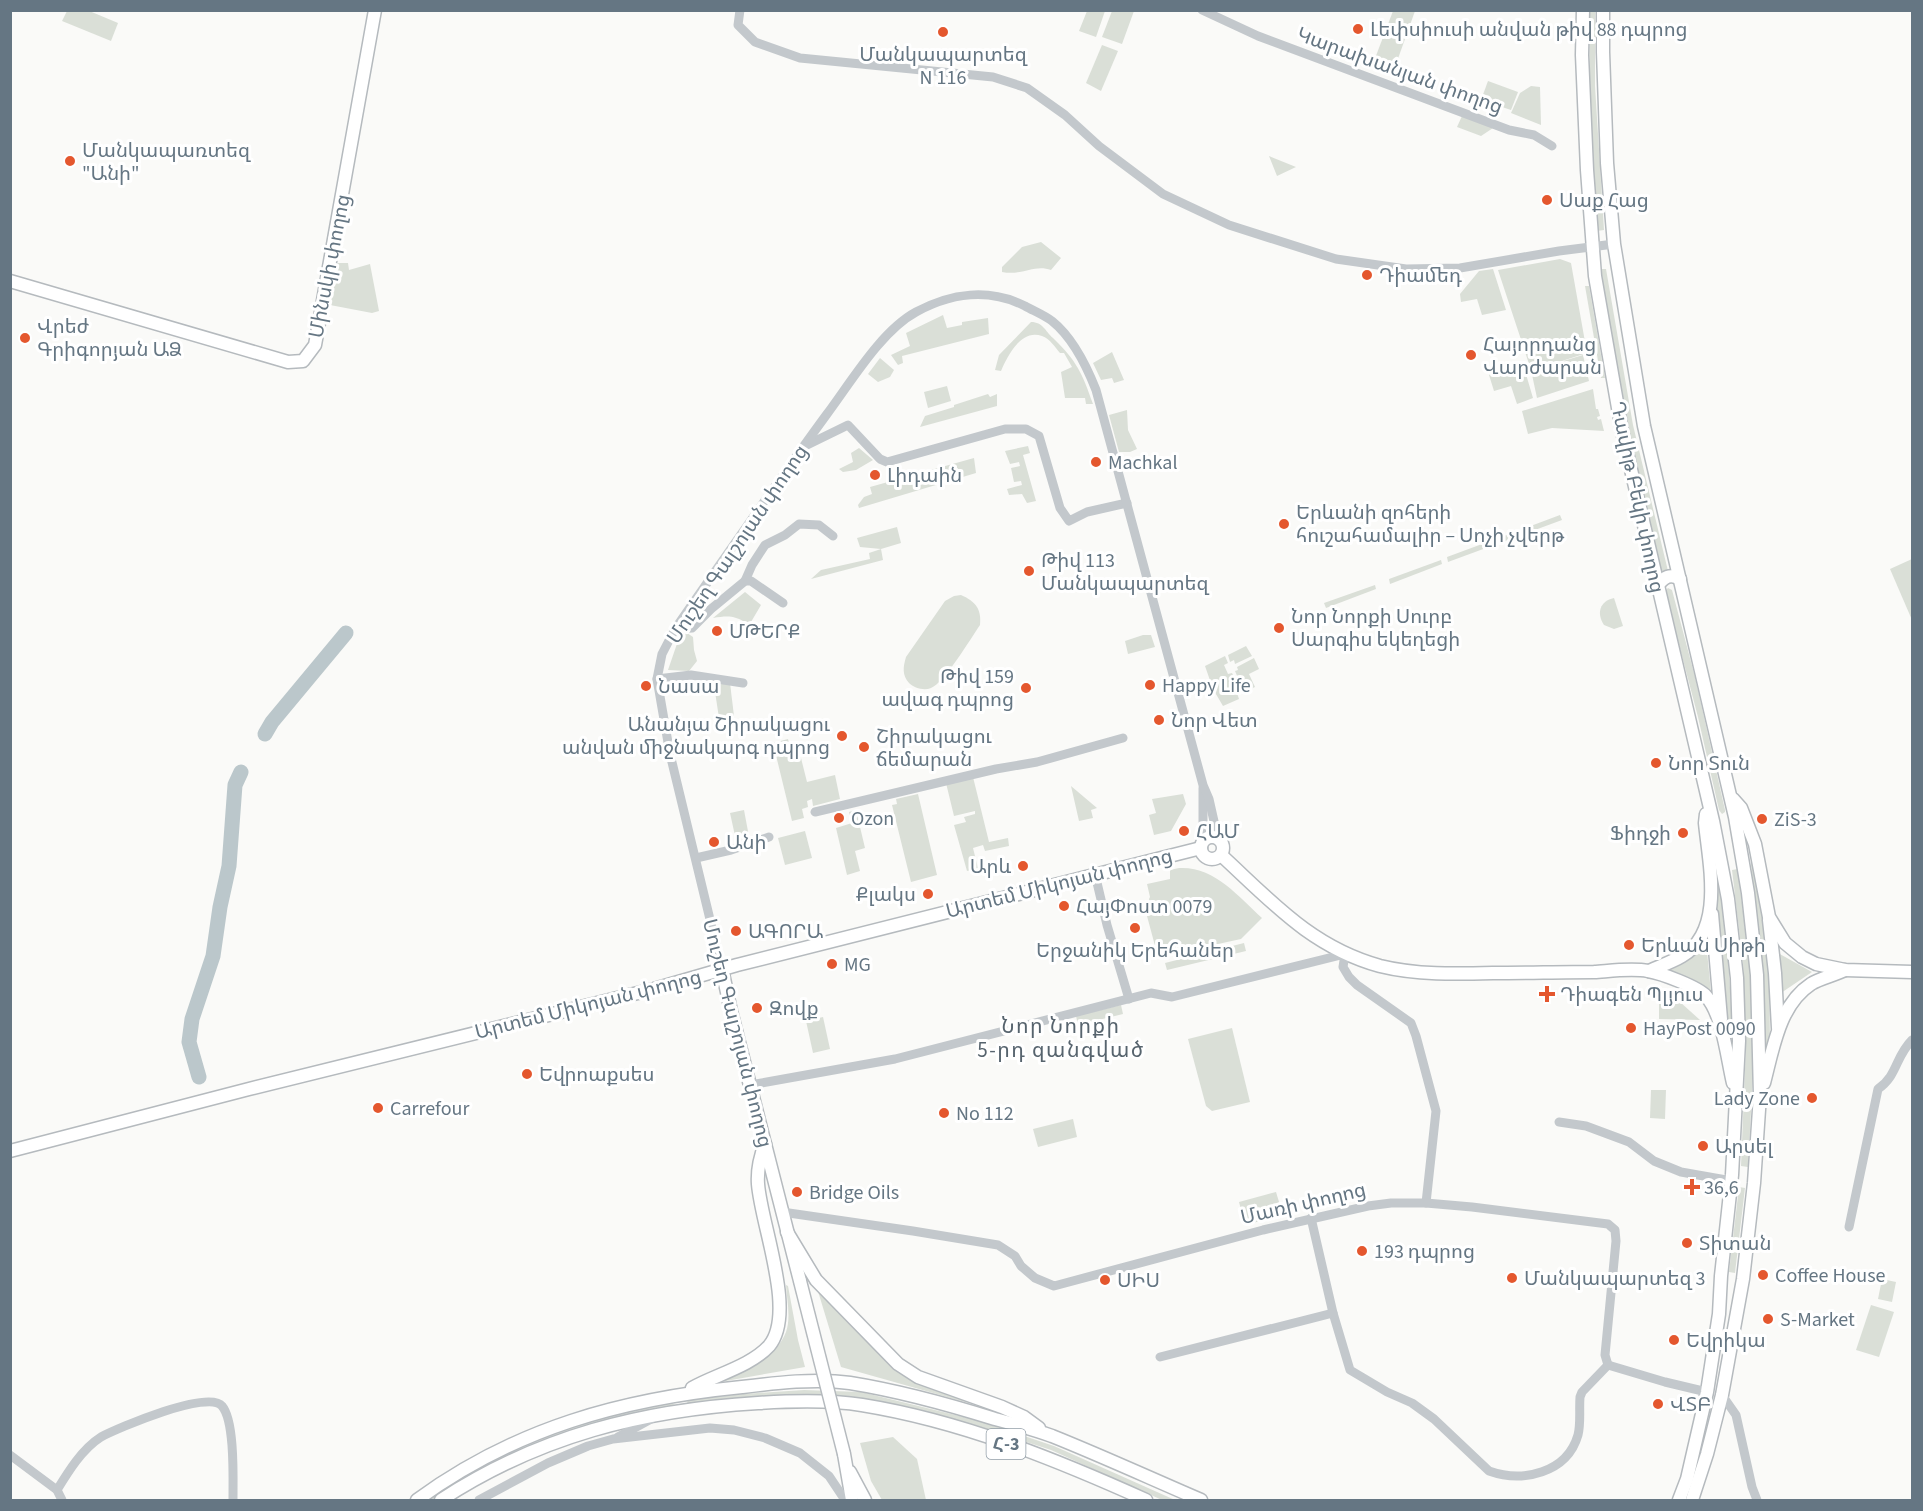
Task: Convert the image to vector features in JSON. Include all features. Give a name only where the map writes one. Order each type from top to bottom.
[{"type":"main road","name":"Մինսկի փողոց","points":[[10,281],[288,362],[303,361],[315,345],[375,10]]},
{"type":"main road","name":"Դավիթ Բեկի փողոց","points":[[1583,10],[1582,55],[1595,276],[1622,431],[1657,586],[1690,716],[1728,899],[1737,978],[1740,1041],[1736,1096]]},
{"type":"main road","name":"Դավիթ Բեկի փողոց","points":[[1604,10],[1603,52],[1607,163],[1614,244],[1644,426],[1735,817],[1748,894],[1757,975],[1760,1095]]},
{"type":"main road","points":[[1657,586],[1668,576],[1680,579]]},
{"type":"main road","points":[[1729,793],[1741,808],[1755,844],[1769,916],[1778,1032]]},
{"type":"main road","points":[[1679,1500],[1687,1479],[1707,1392],[1719,1314],[1732,1181],[1736,1096],[1722,1032],[1706,823],[1708,798]]},
{"type":"main road","points":[[1713,821],[1719,827],[1725,828],[1735,817]]},
{"type":"main road","points":[[1211,837],[1218,838],[1223,848],[1221,855],[1207,858],[1204,856],[1202,844],[1211,837]]},
{"type":"main road","name":"Արտեմ Միկոյան փողոց","points":[[10,1151],[249,1089],[654,989],[722,969],[1095,874],[1202,844]]},
{"type":"main road","points":[[1221,855],[1275,906],[1310,934],[1345,954],[1381,966],[1422,972],[1460,974],[1648,971],[1694,987],[1707,997],[1722,1032]]},
{"type":"main road","points":[[1648,971],[1684,955],[1702,938],[1712,907]]},
{"type":"main road","points":[[1769,916],[1785,943],[1802,957],[1816,964],[1845,970],[1912,972]]},
{"type":"main road","name":"Մուշեղ Գալշոյան փողոց","points":[[722,969],[844,1454],[852,1500]]},
{"type":"main road","points":[[1692,1500],[1722,1395],[1743,1279],[1754,1183],[1760,1095],[1778,1032],[1789,1006],[1799,993],[1813,982],[1845,970]]},
{"type":"main road","points":[[682,1394],[751,1360],[768,1347],[777,1334],[779,1292],[758,1184],[759,1159],[765,1144]]},
{"type":"main road","points":[[1732,1181],[1744,1175],[1754,1183]]},
{"type":"main road","points":[[787,1232],[816,1280],[898,1364],[918,1377],[1002,1407],[1023,1417],[1049,1435]]},
{"type":"main road","points":[[1721,1276],[1731,1284],[1743,1279]]},
{"type":"main road","name":"Հ-3","points":[[417,1500],[487,1456],[540,1431],[600,1411],[682,1394],[783,1382],[848,1383],[930,1399],[1049,1435],[1202,1500]]},
{"type":"main road","name":"Հ-3","points":[[441,1500],[466,1484],[558,1440],[603,1426],[659,1415],[778,1402],[860,1404],[924,1418],[1040,1455],[1146,1500]]},
{"type":"main road","points":[[847,1467],[865,1500]]},
{"type":"street","points":[[740,10],[738,25],[756,42],[801,58],[993,77],[1027,88],[1065,115],[1099,146],[1163,194],[1229,225],[1336,259],[1406,270],[1449,269],[1614,244]]},
{"type":"street","name":"Կարախանյան փողոց","points":[[1202,10],[1258,36],[1509,130],[1534,135],[1552,146]]},
{"type":"street","name":"Մուշեղ Գալշոյան փողոց","points":[[722,969],[670,754],[657,679],[662,654],[675,629],[876,347],[899,324],[916,312],[949,299],[980,293],[1016,302],[1053,322],[1077,349],[1085,364],[1096,390],[1218,838]]},
{"type":"street","points":[[804,446],[848,425],[880,459],[888,462],[1005,429],[1026,429],[1039,436],[1060,508],[1069,521],[1087,512],[1126,503]]},
{"type":"street","points":[[675,629],[692,628],[745,581],[765,545],[800,524],[819,525],[833,536]]},
{"type":"street","points":[[745,581],[751,581],[783,603]]},
{"type":"street","points":[[657,679],[691,675],[743,683]]},
{"type":"street","points":[[815,812],[996,768],[1037,762],[1123,738]]},
{"type":"street","name":"Մուշեղ Գալշոյան փողոց","points":[[1202,844],[1203,785]]},
{"type":"street","points":[[696,858],[731,850],[769,837]]},
{"type":"street","points":[[1095,874],[1107,925],[1129,999]]},
{"type":"street","points":[[750,1085],[895,1059],[1151,993],[1172,997],[1345,954],[1343,967],[1349,977],[1357,986],[1411,1023],[1416,1036],[1436,1111],[1426,1203]]},
{"type":"street","points":[[1849,1227],[1878,1089],[1889,1081],[1904,1049],[1912,1040]]},
{"type":"street","points":[[1559,1122],[1586,1126],[1629,1142],[1654,1161],[1681,1172],[1732,1181]]},
{"type":"street","name":"Մառի փողոց","points":[[782,1212],[998,1245],[1015,1256],[1021,1266],[1035,1278],[1053,1286],[1217,1241],[1368,1206],[1426,1203],[1608,1224],[1614,1230],[1616,1241],[1605,1355],[1608,1365]]},
{"type":"street","points":[[1311,1218],[1333,1313],[1350,1370],[1419,1408],[1446,1429],[1489,1471],[1500,1475],[1524,1476],[1546,1471],[1559,1465],[1568,1455],[1578,1434],[1582,1392],[1608,1365],[1707,1392]]},
{"type":"street","points":[[1160,1356],[1333,1313]]},
{"type":"street","points":[[1722,1395],[1736,1415],[1757,1500]]},
{"type":"street","points":[[57,1491],[94,1441],[171,1410],[194,1403],[213,1401],[223,1406],[228,1417],[233,1461],[233,1500]]},
{"type":"street","points":[[614,1439],[659,1415]]},
{"type":"street","points":[[479,1500],[548,1463],[588,1446],[614,1439],[710,1428],[734,1430],[765,1438],[800,1453],[829,1476],[845,1500]]},
{"type":"street","points":[[10,1455],[57,1491],[62,1500]]},
{"type":"shaded area","points":[[87,10],[118,23],[111,41],[62,21],[67,11]]},
{"type":"shaded area","points":[[1087,11],[1105,11],[1096,37],[1079,31]]},
{"type":"shaded area","points":[[1112,11],[1134,11],[1122,44],[1102,37]]},
{"type":"shaded area","points":[[1393,11],[1415,11],[1395,67],[1374,61]]},
{"type":"shaded area","points":[[1590,11],[1595,11],[1595,86],[1604,230],[1597,231],[1589,102]]},
{"type":"shaded area","points":[[1102,45],[1118,51],[1101,91],[1086,83]]},
{"type":"shaded area","points":[[1488,81],[1518,92],[1511,110],[1481,100]]},
{"type":"shaded area","points":[[1531,86],[1540,87],[1541,125],[1511,113],[1520,93]]},
{"type":"shaded area","points":[[1462,116],[1493,128],[1481,136],[1457,127]]},
{"type":"shaded area","points":[[1269,156],[1296,167],[1277,176]]},
{"type":"shaded area","points":[[1041,242],[1061,258],[1051,270],[1039,268],[1016,273],[1002,272],[1002,267],[1022,247]]},
{"type":"shaded area","points":[[1560,259],[1571,263],[1587,353],[1540,368],[1583,355],[1589,381],[1537,398],[1531,370],[1498,270]]},
{"type":"shaded area","points":[[337,263],[348,263],[349,270],[370,264],[379,311],[372,313],[330,305]]},
{"type":"shaded area","points":[[1493,269],[1506,310],[1482,315],[1477,299],[1461,302],[1460,294],[1479,271]]},
{"type":"shaded area","points":[[1601,269],[1606,269],[1633,425],[1668,571],[1662,573],[1637,476],[1619,389]]},
{"type":"shaded area","points":[[1585,286],[1589,286],[1605,378],[1601,378]]},
{"type":"shaded area","points":[[943,315],[947,328],[962,325],[962,322],[988,318],[989,334],[902,356],[903,363],[898,365],[891,355],[910,346],[906,333]]},
{"type":"shaded area","points":[[1031,322],[1044,327],[1073,361],[1082,376],[1093,404],[1086,404],[1085,398],[1065,398],[1061,372],[1072,367],[1064,353],[1060,353],[1050,341],[1042,336],[1028,336],[1021,340],[1007,358],[1001,371],[995,370],[999,355]]},
{"type":"shaded area","points":[[1112,352],[1124,380],[1114,383],[1112,378],[1101,380],[1093,363]]},
{"type":"shaded area","points":[[880,358],[894,370],[890,377],[878,382],[868,374]]},
{"type":"shaded area","points":[[1523,364],[1533,398],[1517,404],[1511,386],[1494,391],[1489,375]]},
{"type":"shaded area","points":[[947,386],[951,401],[928,408],[924,392]]},
{"type":"shaded area","points":[[1593,389],[1596,409],[1600,416],[1597,417],[1598,420],[1601,419],[1604,431],[1552,428],[1528,434],[1522,411]]},
{"type":"shaded area","points":[[988,394],[990,397],[997,394],[997,406],[920,427],[925,416]]},
{"type":"shaded area","points":[[1127,410],[1128,430],[1137,449],[1130,452],[1119,452],[1109,415]]},
{"type":"shaded area","points":[[1028,446],[1030,453],[1023,455],[1036,501],[1027,503],[1022,494],[1009,495],[1007,489],[1022,485],[1021,481],[1014,482],[1011,468],[1020,466],[1019,462],[1010,464],[1005,451]]},
{"type":"shaded area","points":[[859,448],[873,460],[856,470],[843,472],[839,469],[853,462],[851,453]]},
{"type":"shaded area","points":[[974,458],[976,473],[859,508],[858,505],[864,497],[872,494],[870,487]]},
{"type":"shaded area","points":[[1560,515],[1562,520],[1448,562],[1447,557]]},
{"type":"shaded area","points":[[897,527],[901,543],[881,549],[860,547],[857,538]]},
{"type":"shaded area","points":[[881,549],[883,560],[811,579],[821,570],[870,559],[869,553]]},
{"type":"shaded area","points":[[1912,559],[1912,620],[1890,569]]},
{"type":"shaded area","points":[[1441,560],[1442,564],[1390,584],[1389,579]]},
{"type":"shaded area","points":[[1375,585],[1376,589],[1326,608],[1324,603]]},
{"type":"shaded area","points":[[1668,588],[1672,590],[1695,677],[1725,810],[1722,814],[1719,810],[1698,717],[1665,591]]},
{"type":"shaded area","points":[[745,592],[761,605],[751,622],[746,623],[730,617],[713,618]]},
{"type":"shaded area","points":[[961,595],[970,600],[979,610],[980,625],[943,678],[931,688],[919,689],[909,683],[904,674],[906,657],[945,601]]},
{"type":"shaded area","points":[[1614,598],[1623,626],[1614,629],[1604,625],[1600,612],[1605,602]]},
{"type":"shaded area","points":[[687,633],[693,637],[697,661],[689,671],[668,670],[680,635]]},
{"type":"shaded area","points":[[1151,635],[1155,647],[1128,654],[1125,641]]},
{"type":"shaded area","points":[[1246,646],[1252,656],[1235,664],[1234,660],[1230,662],[1228,655]]},
{"type":"shaded area","points":[[1225,656],[1228,663],[1224,665],[1228,674],[1232,673],[1240,691],[1237,693],[1239,699],[1223,706],[1213,689],[1205,666]]},
{"type":"shaded area","points":[[1254,658],[1259,669],[1249,674],[1255,687],[1246,691],[1243,690],[1235,671],[1238,670],[1237,667]]},
{"type":"shaded area","points":[[730,683],[734,716],[719,718],[714,685]]},
{"type":"shaded area","points":[[788,739],[792,755],[800,754],[807,782],[835,775],[840,799],[813,806],[812,799],[807,801],[808,807],[802,809],[804,818],[792,821],[773,743]]},
{"type":"shaded area","points":[[973,777],[989,842],[1008,838],[1009,846],[985,851],[983,845],[973,848],[978,868],[967,871],[954,825],[966,822],[964,817],[975,814],[975,811],[954,816],[946,783]]},
{"type":"shaded area","points":[[1071,786],[1097,808],[1091,810],[1093,818],[1079,821]]},
{"type":"shaded area","points":[[918,794],[937,875],[911,882],[892,805],[897,804],[896,799]]},
{"type":"shaded area","points":[[1183,794],[1186,804],[1171,831],[1154,835],[1149,815],[1156,813],[1152,799]]},
{"type":"shaded area","points":[[744,810],[750,842],[737,845],[730,813]]},
{"type":"shaded area","points":[[856,810],[865,848],[855,851],[860,871],[847,875],[836,828],[852,823],[849,812]]},
{"type":"shaded area","points":[[805,831],[812,858],[785,865],[778,838]]},
{"type":"shaded area","points":[[1756,863],[1769,952],[1770,1046],[1766,1045],[1751,864]]},
{"type":"shaded area","points":[[1192,869],[1214,877],[1225,884],[1262,918],[1241,939],[1158,957],[1147,916],[1152,914],[1147,884],[1170,879],[1170,870]]},
{"type":"shaded area","points":[[1738,869],[1751,980],[1753,1074],[1748,1167],[1741,1166],[1746,1045],[1743,963],[1732,870]]},
{"type":"shaded area","points":[[1719,872],[1728,956],[1732,1039],[1729,1039],[1726,1022],[1713,873]]},
{"type":"shaded area","points":[[1706,941],[1711,993],[1690,980],[1662,970],[1687,957]]},
{"type":"shaded area","points":[[1244,943],[1246,951],[1167,970],[1165,963]]},
{"type":"shaded area","points":[[1778,953],[1812,972],[1781,993]]},
{"type":"shaded area","points":[[1659,994],[1680,1002],[1700,1020],[1659,1019]]},
{"type":"shaded area","points":[[1121,1005],[1123,1014],[1078,1025],[1076,1016]]},
{"type":"shaded area","points":[[823,1017],[830,1049],[813,1053],[806,1021]]},
{"type":"shaded area","points":[[1232,1028],[1250,1102],[1212,1111],[1206,1106],[1188,1039]]},
{"type":"shaded area","points":[[1651,1090],[1666,1090],[1665,1119],[1650,1118]]},
{"type":"shaded area","points":[[1073,1119],[1077,1137],[1038,1147],[1033,1129]]},
{"type":"shaded area","points":[[1739,1187],[1745,1188],[1735,1273],[1729,1272]]},
{"type":"shaded area","points":[[1276,1192],[1283,1215],[1245,1225],[1239,1202]]},
{"type":"shaded area","points":[[1882,1279],[1896,1282],[1892,1302],[1878,1299]]},
{"type":"shaded area","points":[[786,1285],[805,1367],[720,1382],[758,1363],[775,1350],[786,1332],[788,1321]]},
{"type":"shaded area","points":[[817,1288],[881,1356],[904,1375],[1004,1413],[841,1367]]},
{"type":"shaded area","points":[[1871,1305],[1894,1312],[1879,1357],[1856,1350]]},
{"type":"shaded area","points":[[804,1390],[861,1392],[976,1420],[1054,1446],[1175,1500],[1162,1500],[1051,1450],[975,1425],[862,1398],[810,1396],[689,1405],[687,1402],[743,1394]]},
{"type":"shaded area","points":[[671,1403],[675,1405],[464,1480],[433,1500],[425,1500],[489,1461],[541,1437],[601,1417]]},
{"type":"shaded area","points":[[893,1437],[917,1459],[926,1500],[882,1500],[871,1481],[860,1443]]},
{"type":"waterway","points":[[265,734],[272,722],[346,633]]},
{"type":"waterway","points":[[199,1077],[189,1042],[192,1019],[213,956],[229,866],[235,785],[241,772]]},
{"type":"place","name":"Լեփսիուսի անվան թիվ 88 դպրոց","points":[[1358,29]]},
{"type":"place","name":"Մանկապարտեզ N 116","points":[[943,32]]},
{"type":"place","name":"Մանկապառտեզ \"Անի\"","points":[[70,161]]},
{"type":"place","name":"Սաք Հաց","points":[[1547,200]]},
{"type":"place","name":"Դիամեդ","points":[[1367,275]]},
{"type":"place","name":"Վրեժ Գրիգորյան ԱՁ","points":[[25,338]]},
{"type":"place","name":"Հայորդանց Վարժարան","points":[[1471,355]]},
{"type":"place","name":"Machkal","points":[[1096,462]]},
{"type":"place","name":"Լիդաին","points":[[875,475]]},
{"type":"place","name":"Երևանի զոհերի հուշահամալիր – Սոչի չվերթ","points":[[1284,524]]},
{"type":"place","name":"Թիվ 113 Մանկապարտեզ","points":[[1029,571]]},
{"type":"place","name":"Նոր Նորքի Սուրբ Սարգիս եկեղեցի","points":[[1279,628]]},
{"type":"place","name":"ՄԹԵՐՔ","points":[[717,631]]},
{"type":"place","name":"Happy Life","points":[[1150,685]]},
{"type":"place","name":"Նասա","points":[[646,686]]},
{"type":"place","name":"Թիվ 159 ավագ դպրոց","points":[[1026,688]]},
{"type":"place","name":"Նոր Վետ","points":[[1159,720]]},
{"type":"place","name":"Անանյա Շիրակացու անվան միջնակարգ դպրոց","points":[[842,736]]},
{"type":"place","name":"Շիրակացու ճեմարան","points":[[864,747]]},
{"type":"place","name":"Նոր Տուն","points":[[1656,763]]},
{"type":"place","name":"Ozon","points":[[839,818]]},
{"type":"place","name":"ZiS-3","points":[[1762,819]]},
{"type":"place","name":"ՀԱՄ","points":[[1184,831]]},
{"type":"place","name":"Ֆիդջի","points":[[1683,833]]},
{"type":"place","name":"Անի","points":[[714,842]]},
{"type":"place","name":"Արև","points":[[1023,866]]},
{"type":"place","name":"Քլակս","points":[[928,894]]},
{"type":"place","name":"ՀայՓոստ 0079","points":[[1064,906]]},
{"type":"place","name":"Երջանիկ Երեհաներ","points":[[1135,928]]},
{"type":"place","name":"ԱԳՈՐԱ","points":[[736,931]]},
{"type":"place","name":"Երևան Սիթի","points":[[1629,945]]},
{"type":"place","name":"MG","points":[[832,964]]},
{"type":"place","name":"Դիագեն Պլյուս","points":[[1547,994]]},
{"type":"place","name":"Զովք","points":[[757,1008]]},
{"type":"place","name":"HayPost 0090","points":[[1631,1028]]},
{"type":"place","name":"Եվրոաքսես","points":[[527,1074]]},
{"type":"place","name":"Lady Zone","points":[[1812,1098]]},
{"type":"place","name":"Carrefour","points":[[378,1108]]},
{"type":"place","name":"No 112","points":[[944,1113]]},
{"type":"place","name":"Արսել","points":[[1703,1146]]},
{"type":"place","name":"36,6","points":[[1692,1187]]},
{"type":"place","name":"Bridge Oils","points":[[797,1192]]},
{"type":"place","name":"Տիտան","points":[[1687,1243]]},
{"type":"place","name":"193 դպրոց","points":[[1362,1251]]},
{"type":"place","name":"Coffee House","points":[[1763,1275]]},
{"type":"place","name":"Մանկապարտեզ 3","points":[[1512,1278]]},
{"type":"place","name":"ՍԻՍ","points":[[1105,1280]]},
{"type":"place","name":"S-Market","points":[[1768,1319]]},
{"type":"place","name":"Եվրիկա","points":[[1674,1340]]},
{"type":"place","name":"ՎՏԲ","points":[[1658,1404]]},
{"type":"district","name":"Նոր Նորքի 5-րդ զանգված","points":[[1061,1038]]}]
